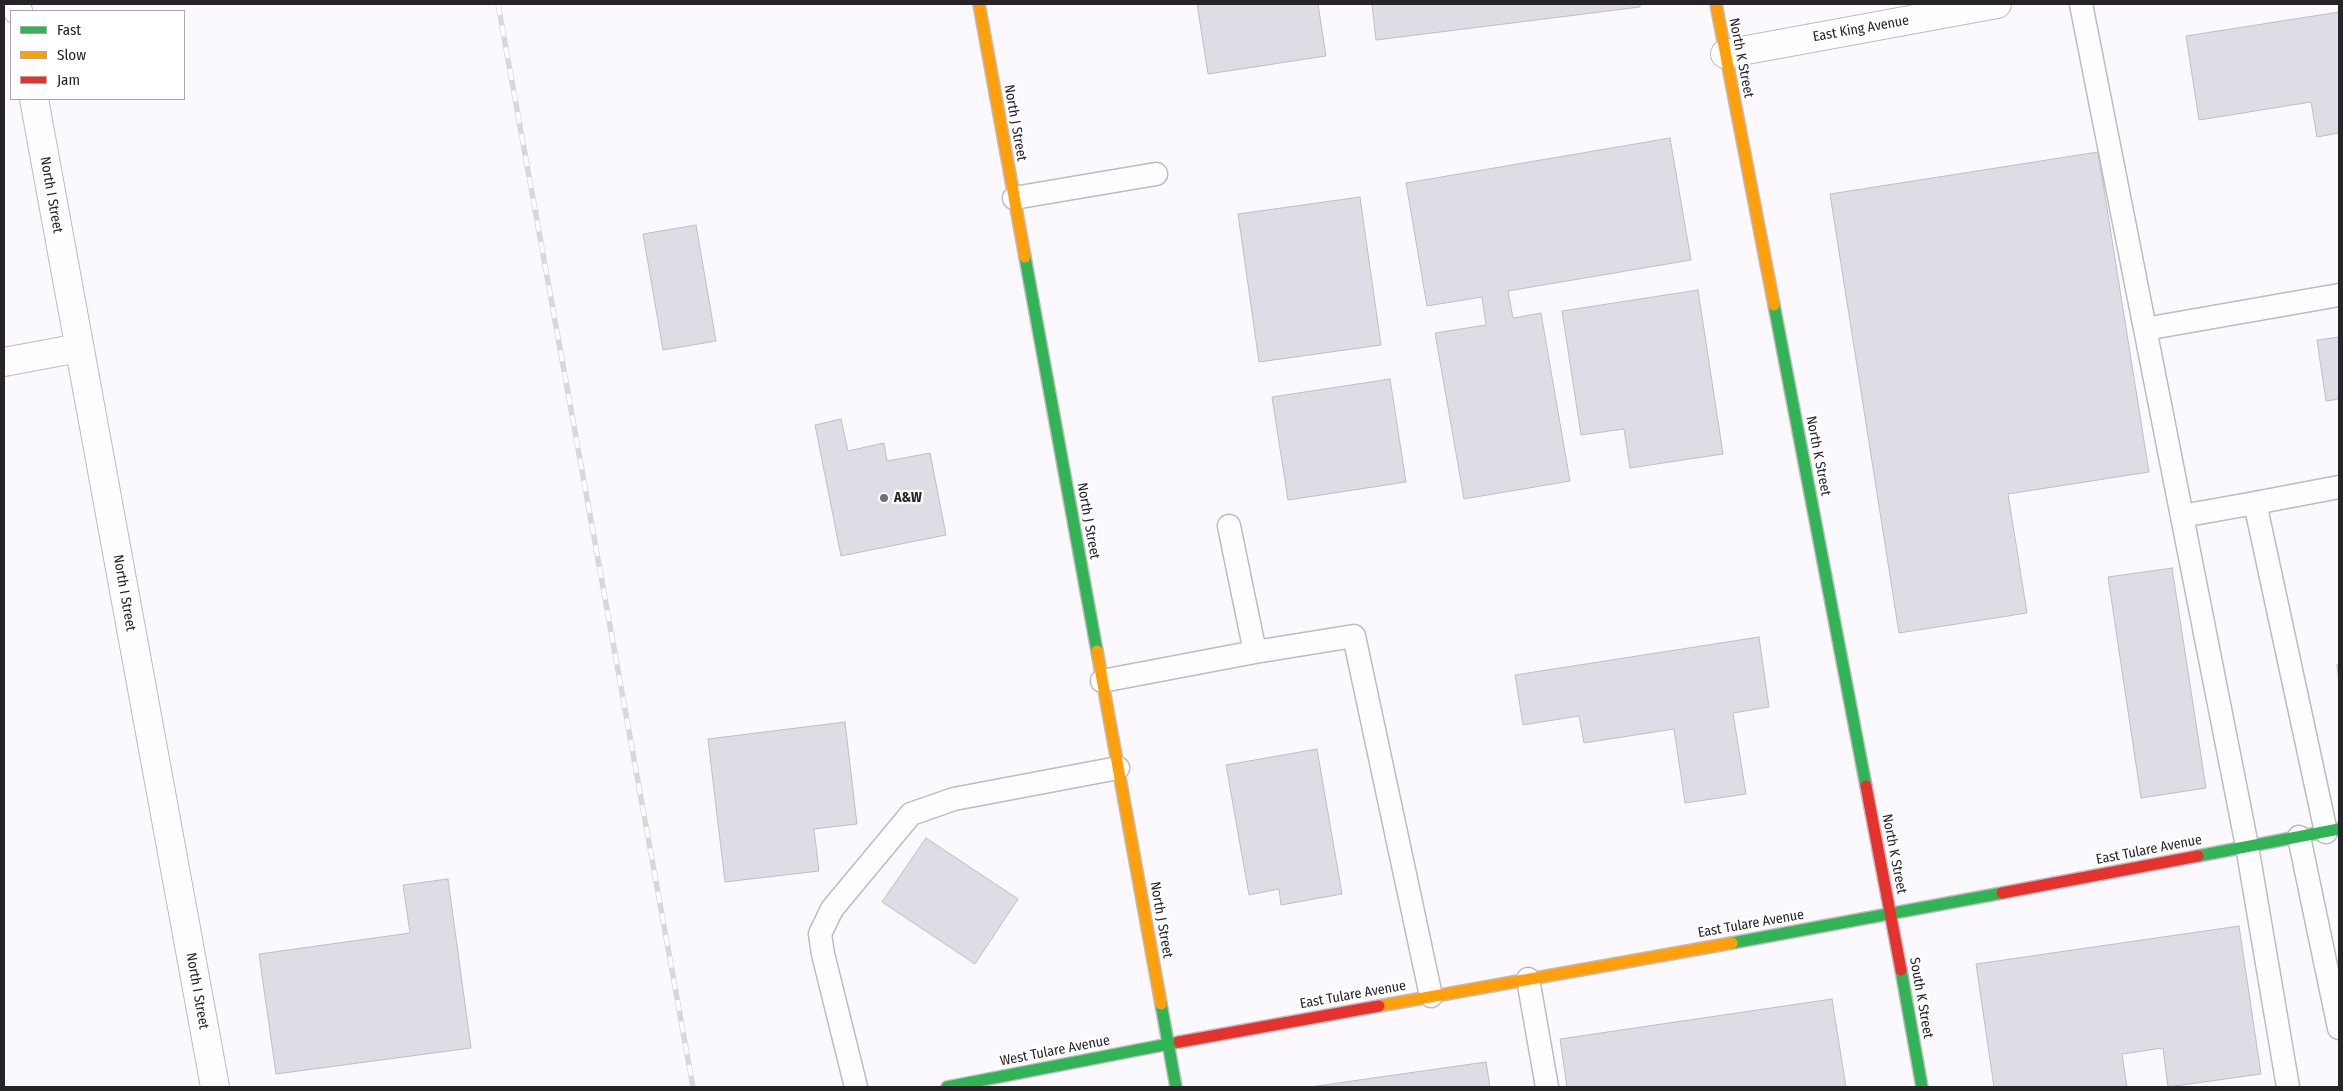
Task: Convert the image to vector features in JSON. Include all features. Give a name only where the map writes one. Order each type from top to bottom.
[{"type":"main road","name":"North J Street","points":[[979,4],[1176,1087]]},
{"type":"main road","name":"North K Street","points":[[1716,4],[1891,914]]},
{"type":"main road","name":"East Tulare Avenue","points":[[1168,1044],[1891,914],[2333,830]]},
{"type":"main road","name":"South K Street","points":[[1891,914],[1922,1087]]},
{"type":"main road","name":"West Tulare Avenue","points":[[947,1087],[1168,1044]]},
{"type":"street","name":"East King Avenue","points":[[1725,54],[1996,4]]},
{"type":"street","name":"North I Street","points":[[34,100],[214,1087]]},
{"type":"street","points":[[4,362],[79,348]]},
{"type":"lane","points":[[2081,4],[2247,846],[2288,1087]]},
{"type":"lane","points":[[1014,198],[1156,174]]},
{"type":"lane","points":[[2145,329],[2339,295]]},
{"type":"lane","points":[[2182,516],[2339,487]]},
{"type":"lane","points":[[2255,503],[2303,724],[2333,830]]},
{"type":"lane","points":[[1229,526],[1255,652]]},
{"type":"lane","points":[[1102,681],[1255,652],[1354,636],[1431,996]]},
{"type":"lane","points":[[856,1087],[823,954],[820,934],[832,908],[911,814],[954,799],[1118,768]]},
{"type":"lane","points":[[2299,837],[2339,1028]]},
{"type":"lane","points":[[1528,979],[1547,1087]]},
{"type":"building","points":[[1197,4],[1318,4],[1326,56],[1208,74]]},
{"type":"building","points":[[1372,4],[1640,4],[1640,7],[1376,40]]},
{"type":"building","points":[[2339,12],[2339,133],[2317,137],[2311,102],[2199,120],[2186,36]]},
{"type":"building","points":[[1670,138],[1691,260],[1508,291],[1513,318],[1541,313],[1570,481],[1464,499],[1435,333],[1486,325],[1482,297],[1427,306],[1406,183]]},
{"type":"building","points":[[2098,152],[2149,472],[2008,494],[2027,613],[1899,633],[1830,194]]},
{"type":"building","points":[[1360,197],[1381,345],[1259,362],[1238,214]]},
{"type":"building","points":[[696,225],[716,341],[663,350],[643,234]]},
{"type":"building","points":[[1698,290],[1723,454],[1630,468],[1624,429],[1581,435],[1562,311]]},
{"type":"building","points":[[2339,337],[2339,399],[2326,401],[2317,340]]},
{"type":"building","points":[[1390,379],[1406,482],[1288,500],[1272,397]]},
{"type":"building","name":"A&W","points":[[841,419],[848,451],[884,443],[887,461],[930,453],[946,535],[841,556],[815,425]]},
{"type":"building","points":[[2172,568],[2206,788],[2141,798],[2108,577]]},
{"type":"building","points":[[1759,637],[1769,707],[1733,713],[1746,794],[1685,803],[1674,729],[1584,743],[1579,716],[1523,725],[1515,675]]},
{"type":"building","points":[[2337,665],[2339,665],[2339,684]]},
{"type":"building","points":[[845,722],[857,824],[814,829],[819,871],[725,882],[708,739]]},
{"type":"building","points":[[1317,749],[1342,894],[1281,905],[1279,889],[1249,895],[1226,765]]},
{"type":"building","points":[[926,838],[1018,899],[975,964],[882,902]]},
{"type":"building","points":[[448,879],[471,1048],[276,1074],[259,954],[410,933],[403,885]]},
{"type":"building","points":[[2239,926],[2261,1074],[2168,1087],[2163,1048],[2122,1054],[2127,1087],[1994,1087],[1976,964]]},
{"type":"building","points":[[1832,999],[1846,1087],[1567,1087],[1560,1039]]},
{"type":"building","points":[[1486,1062],[1490,1087],[1310,1087]]},
{"type":"railway","points":[[498,4],[693,1087]]},
{"type":"traffic: fast","points":[[1025,257],[1097,651]]},
{"type":"traffic: fast","points":[[1774,305],[1866,786]]},
{"type":"traffic: fast","points":[[2198,856],[2339,829]]},
{"type":"traffic: fast","points":[[1732,943],[2002,893]]},
{"type":"traffic: fast","points":[[1901,970],[1922,1087]]},
{"type":"traffic: fast","points":[[1161,1004],[1176,1087]]},
{"type":"traffic: fast","points":[[947,1087],[1179,1042]]},
{"type":"traffic: slow","points":[[979,4],[1025,257]]},
{"type":"traffic: slow","points":[[1716,4],[1774,305]]},
{"type":"traffic: slow","points":[[1097,651],[1161,1004]]},
{"type":"traffic: slow","points":[[1379,1006],[1732,943]]},
{"type":"traffic: jam","points":[[1866,786],[1901,970]]},
{"type":"traffic: jam","points":[[2002,893],[2198,856]]},
{"type":"traffic: jam","points":[[1179,1042],[1379,1006]]},
{"type":"place","name":"A&W","points":[[884,498]]}]
